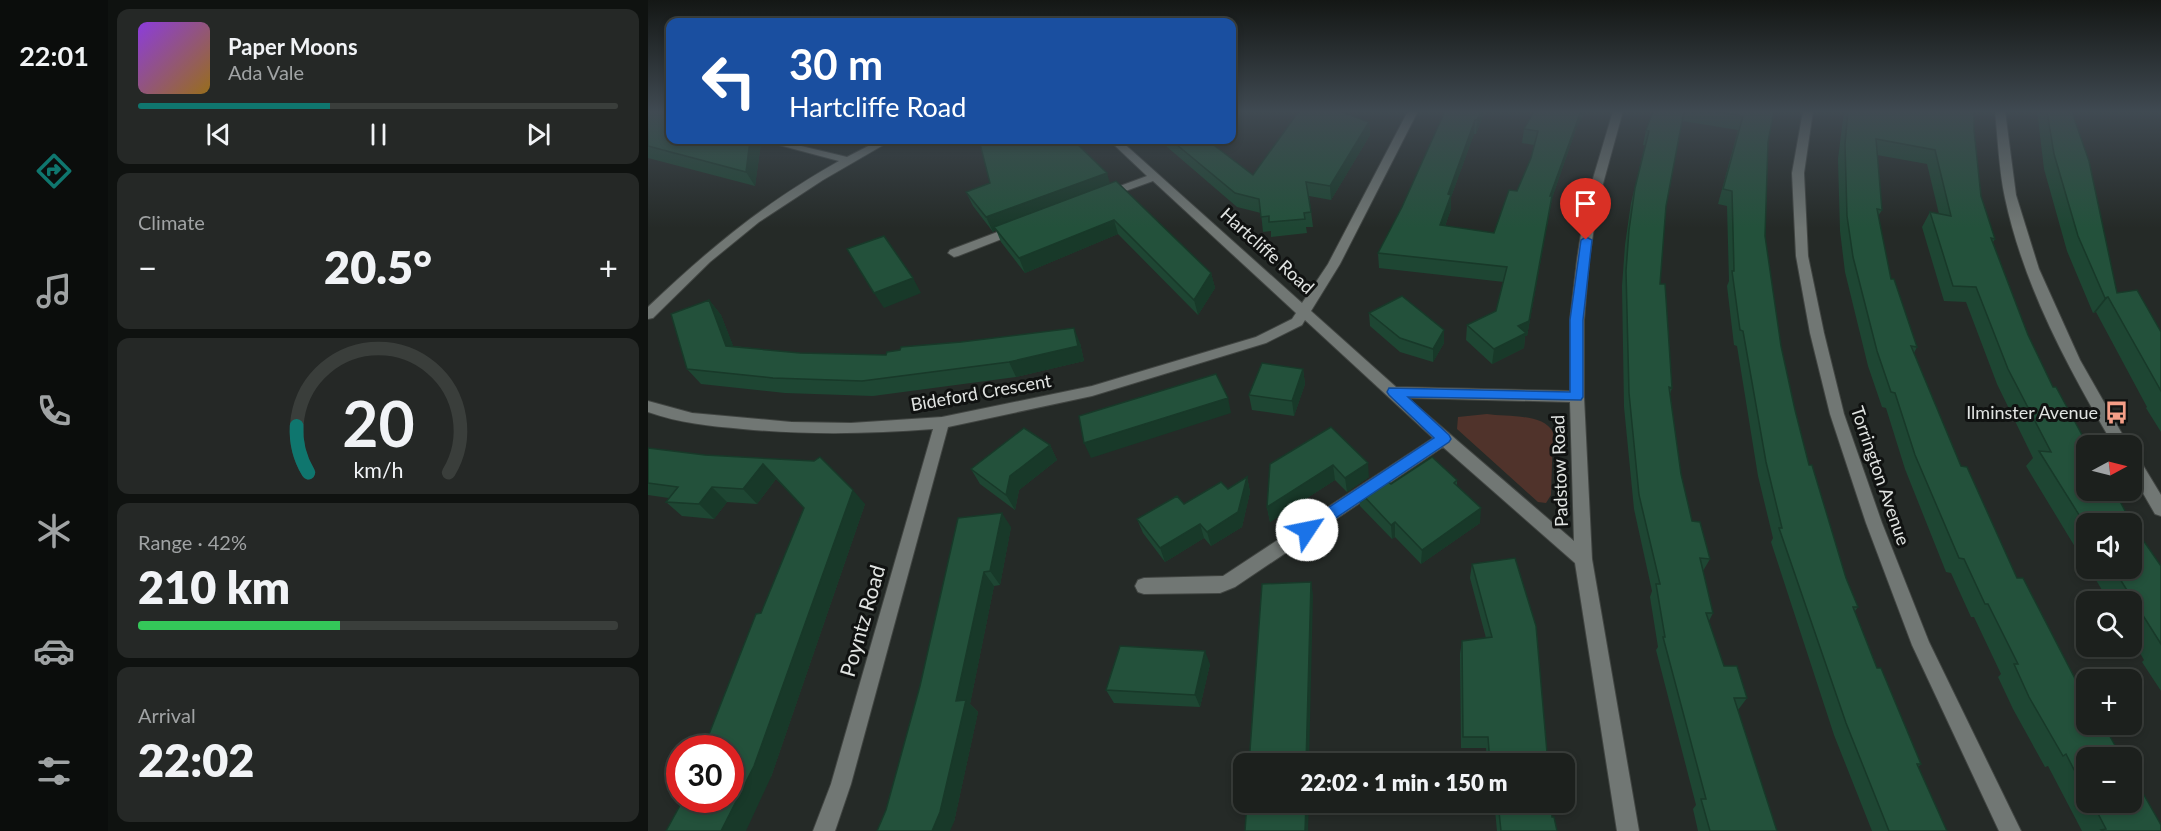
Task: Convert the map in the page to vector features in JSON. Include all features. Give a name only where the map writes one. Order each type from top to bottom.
[{"type":"street","points":[[805,150],[847,160]]},
{"type":"street","points":[[648,315],[715,252],[747,226],[847,160],[867,150]]},
{"type":"street","name":"Hartcliffe Road","points":[[1125,150],[1444,439],[1583,559]]},
{"type":"street","name":"Bideford Crescent","points":[[648,406],[692,419],[739,425],[851,429],[942,423],[1092,391],[1261,340],[1297,322],[1303,309],[1335,264],[1393,150]]},
{"type":"street","name":"Padstow Road","points":[[1607,150],[1592,202],[1583,260],[1576,320],[1577,397],[1583,559],[1628,831]]},
{"type":"street","name":"Torrington Avenue","points":[[1802,150],[1798,173],[1802,256],[1816,333],[1837,414],[1874,523],[1921,645],[2010,831]]},
{"type":"street","points":[[2003,150],[2013,207],[2047,303],[2101,412],[2115,435]]},
{"type":"street","points":[[1092,200],[1156,176]]},
{"type":"street","points":[[954,253],[1028,224]]},
{"type":"street","points":[[1394,392],[1577,397]]},
{"type":"street","name":"Poyntz Road","points":[[824,831],[841,784],[942,423]]},
{"type":"street","points":[[1144,586],[1220,585],[1229,582],[1444,439]]},
{"type":"street","points":[[2142,478],[2161,509]]},
{"type":"shaded area","points":[[1487,414],[1533,419],[1548,426],[1553,432],[1551,495],[1546,503],[1538,502],[1457,429],[1458,417]]},
{"type":"building","points":[[662,150],[749,150],[746,172]]},
{"type":"building","points":[[982,150],[1083,150],[1107,173],[986,217],[966,192],[990,183]]},
{"type":"building","points":[[1183,150],[1220,150],[1253,175],[1271,150],[1352,150],[1330,186],[1306,182],[1311,212],[1304,213],[1305,219],[1269,222],[1269,216],[1261,217],[1259,199],[1235,193]]},
{"type":"building","points":[[1428,150],[1464,150],[1448,194],[1451,195],[1440,225],[1494,233],[1509,190],[1517,191],[1533,150],[1567,150],[1550,196],[1552,196],[1529,321],[1518,326],[1526,333],[1494,349],[1467,325],[1496,311],[1507,267],[1378,253]]},
{"type":"building","points":[[1644,150],[1677,150],[1666,206],[1660,284],[1665,284],[1672,388],[1669,387],[1681,474],[1692,521],[1700,522],[1710,559],[1700,558],[1713,613],[1706,613],[1724,666],[1737,666],[1747,698],[1734,698],[1777,831],[1710,831],[1701,799],[1706,799],[1663,637],[1665,637],[1656,584],[1660,584],[1639,495],[1629,393],[1626,271],[1635,188]]},
{"type":"building","points":[[1734,150],[1768,150],[1765,236],[1781,346],[1809,465],[1812,465],[1846,578],[1858,607],[1853,607],[1877,668],[1881,668],[1921,764],[1917,764],[1947,831],[1889,831],[1846,723],[1779,528],[1782,528],[1766,462],[1743,331],[1740,330],[1732,271],[1734,271],[1732,191],[1723,189]]},
{"type":"building","points":[[1845,150],[1877,150],[1882,210],[1877,209],[1891,279],[1894,279],[1917,347],[1911,346],[1961,466],[1967,467],[2017,578],[2023,578],[2076,681],[2076,735],[2109,735],[2116,747],[2076,747],[2076,774],[2066,754],[2063,756],[2029,697],[2014,664],[2018,664],[1988,604],[1985,604],[1964,559],[1959,558],[1915,455],[1895,393],[1891,392],[1877,351],[1853,257],[1847,216]]},
{"type":"building","points":[[1934,150],[1976,150],[1981,196],[1995,239],[1991,238],[2028,335],[2053,387],[2056,387],[2082,435],[2076,435],[2076,501],[2120,501],[2126,513],[2078,513],[2039,451],[2051,452],[2008,369],[1976,287],[1953,286],[1930,212],[1951,216]]},
{"type":"building","points":[[2053,150],[2085,150],[2117,293],[2137,290],[2161,332],[2161,391],[2108,297],[2105,298],[2078,236]]},
{"type":"building","points":[[1116,181],[1211,273],[1194,300],[1114,220],[1019,258],[994,227]]},
{"type":"building","points":[[884,236],[913,278],[874,293],[847,249]]},
{"type":"building","points":[[1402,296],[1444,330],[1433,349],[1400,338],[1369,313]]},
{"type":"building","points":[[709,300],[726,346],[800,353],[886,355],[887,352],[900,350],[901,347],[1074,328],[1078,346],[1009,362],[862,381],[773,378],[687,369],[671,314]]},
{"type":"building","points":[[1262,363],[1303,369],[1292,401],[1249,395]]},
{"type":"building","points":[[1216,374],[1228,398],[1084,443],[1079,416]]},
{"type":"building","points":[[1331,427],[1368,463],[1345,478],[1333,465],[1267,507],[1270,464]]},
{"type":"building","points":[[1024,428],[1050,445],[1010,476],[1006,495],[971,469]]},
{"type":"building","points":[[648,448],[705,455],[814,461],[820,457],[853,490],[754,766],[744,786],[744,735],[709,735],[756,614],[761,613],[804,508],[763,464],[743,489],[712,487],[699,504],[666,502],[678,487],[648,483]]},
{"type":"building","points":[[1432,457],[1457,480],[1454,483],[1481,508],[1422,550],[1395,522],[1391,525],[1359,491],[1382,476],[1391,484]]},
{"type":"building","points":[[1247,477],[1238,512],[1207,532],[1200,524],[1160,548],[1137,519],[1177,496],[1184,504],[1221,482],[1228,489]]},
{"type":"building","points":[[1002,513],[990,571],[984,572],[956,701],[966,700],[940,812],[932,831],[877,831],[886,810],[920,686],[958,518]]},
{"type":"building","points":[[2142,538],[2161,566],[2161,644],[2142,614],[2142,591],[2128,591],[2120,579],[2142,579]]},
{"type":"building","points":[[1515,558],[1536,626],[1547,753],[1489,753],[1488,737],[1463,737],[1462,641],[1492,637],[1472,564]]},
{"type":"building","points":[[1311,582],[1306,753],[1250,753],[1262,584]]},
{"type":"building","points":[[1120,646],[1205,651],[1195,695],[1106,690]]},
{"type":"building","points":[[2142,792],[2161,825],[2161,831],[2101,830],[2106,829],[2098,813],[2142,813]]},
{"type":"building","points":[[676,813],[730,813],[721,831],[666,831]]},
{"type":"building","points":[[1246,813],[1306,813],[1305,831],[1245,831]]},
{"type":"building","points":[[1499,813],[1552,813],[1557,831],[1501,831]]},
{"type":"place","name":"Ilminster Avenue","points":[[2116,413]]},
{"type":"route","points":[[1307,530],[1444,439],[1394,392],[1577,397],[1576,320],[1586,240]]}]
